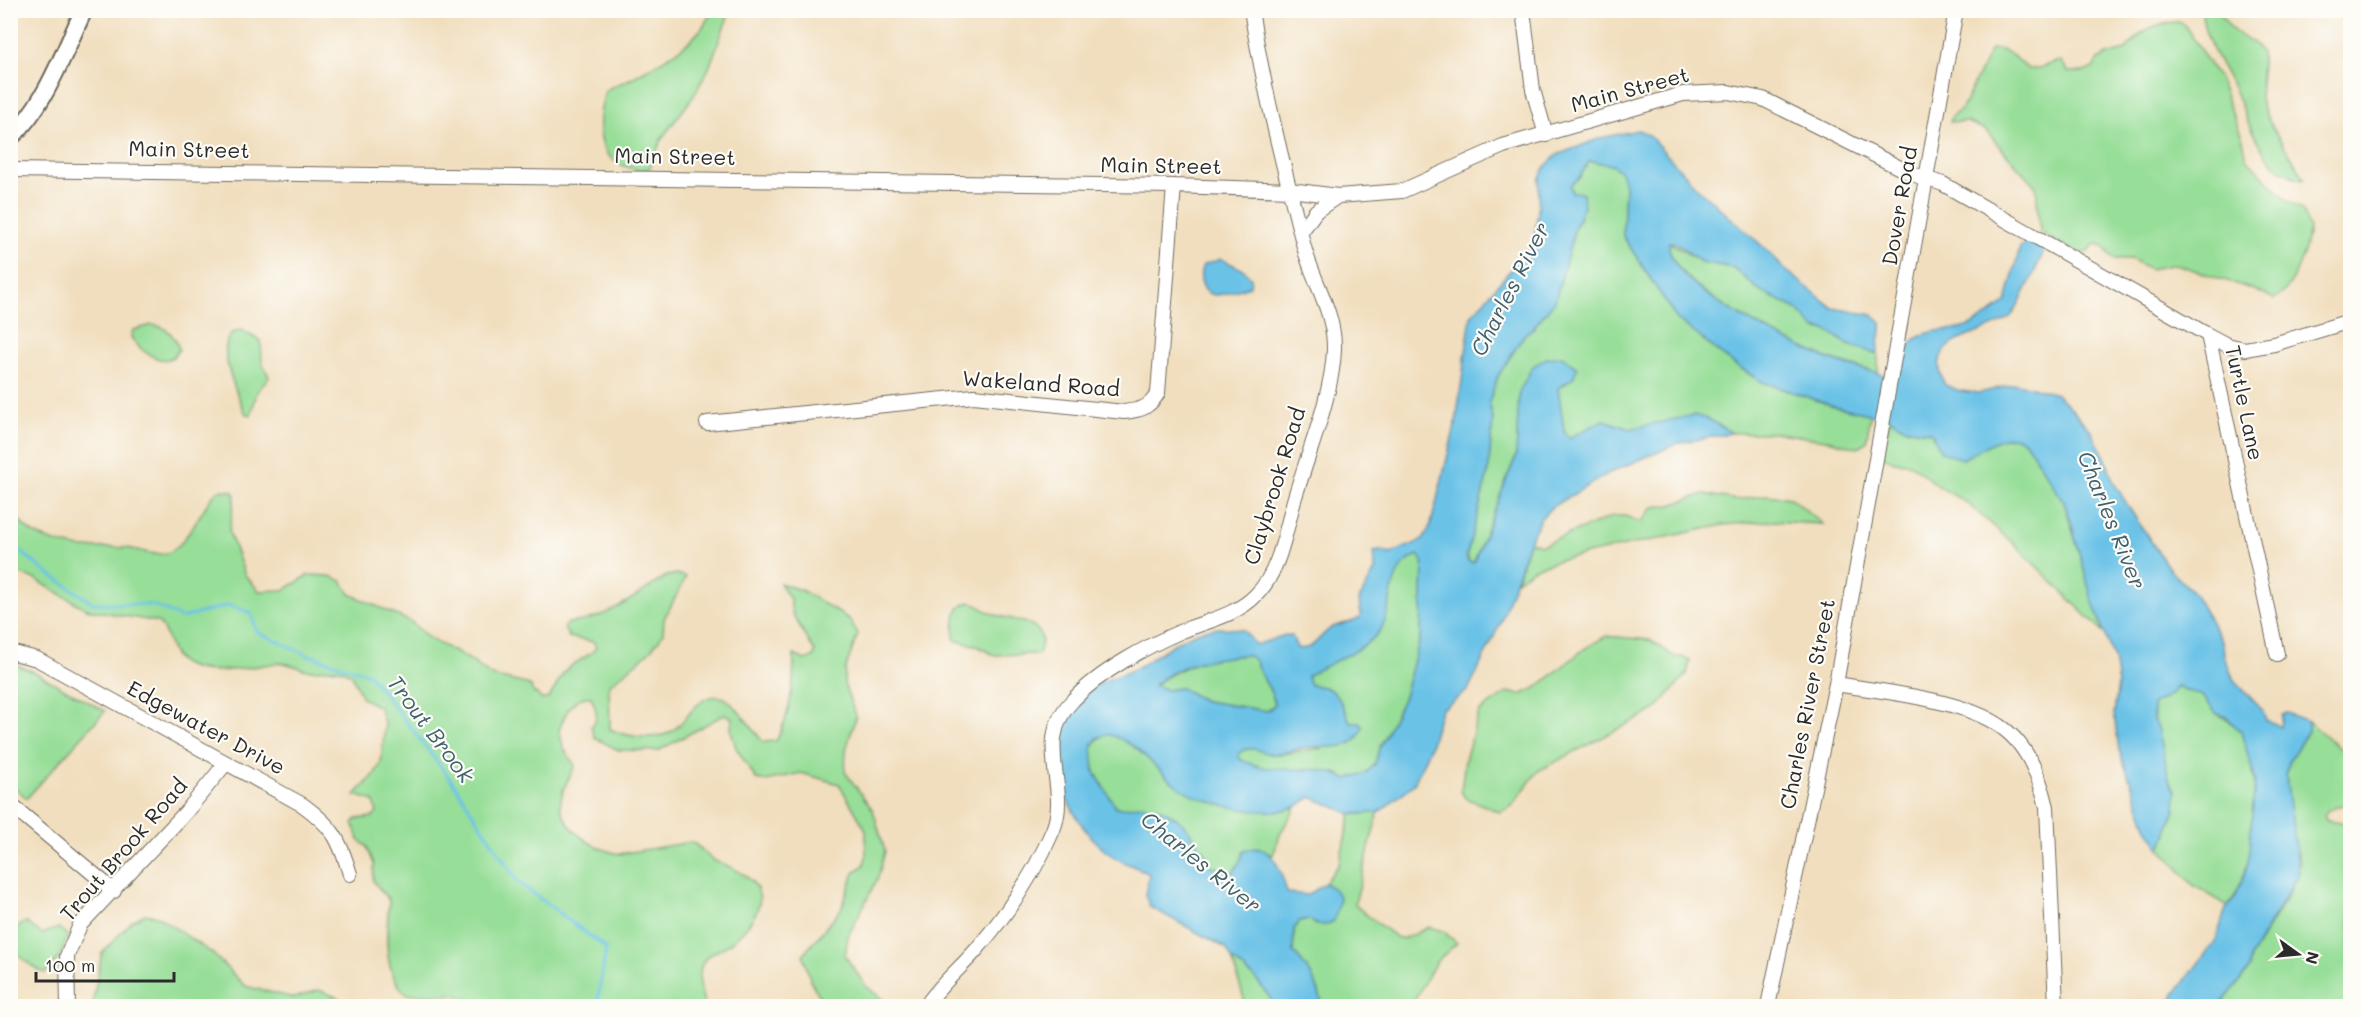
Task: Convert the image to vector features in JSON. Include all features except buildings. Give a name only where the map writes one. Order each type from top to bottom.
[{"type":"main road","points":[[10,138],[32,112],[49,83],[84,10]]},
{"type":"street","name":"Claybrook Road","points":[[926,1006],[938,988],[1004,916],[1047,842],[1055,825],[1058,799],[1053,741],[1061,718],[1072,700],[1101,676],[1120,665],[1178,633],[1235,610],[1258,593],[1267,581],[1284,535],[1325,395],[1334,348],[1328,311],[1300,231],[1251,10]]},
{"type":"street","points":[[1523,10],[1533,90],[1546,135]]},
{"type":"street","name":"Dover Road","points":[[1884,408],[1956,10]]},
{"type":"street","name":"Main Street","points":[[10,170],[1174,186],[1290,190],[1338,196],[1402,191],[1503,146],[1683,94],[1728,92],[1763,99],[1912,174],[1926,178]]},
{"type":"street","name":"Turtle Lane","points":[[1926,178],[1943,184],[2208,335],[2277,654]]},
{"type":"street","name":"Wakeland Road","points":[[707,423],[974,396],[1124,412],[1141,411],[1152,403],[1158,393],[1174,186]]},
{"type":"street","points":[[1300,231],[1316,211],[1338,196]]},
{"type":"street","points":[[2208,335],[2227,345],[2245,349],[2274,344],[2350,321]]},
{"type":"street","name":"Charles River Street","points":[[1768,1006],[1836,684],[1884,408]]},
{"type":"street","name":"Edgewater Drive","points":[[10,652],[37,659],[303,804],[328,823],[341,843],[350,874]]},
{"type":"street","points":[[1836,684],[1916,698],[1978,713],[2002,727],[2030,759],[2041,783],[2047,807],[2056,1006]]},
{"type":"street","name":"Trout Brook Road","points":[[68,1006],[67,956],[80,925],[114,891],[226,763]]},
{"type":"street","points":[[10,804],[114,891]]},
{"type":"green space","points":[[711,11],[730,11],[709,68],[693,97],[662,138],[650,168],[636,169],[616,162],[603,146],[601,136],[600,113],[605,91],[634,77],[679,50],[699,32]]},
{"type":"green space","points":[[2202,11],[2217,11],[2235,32],[2258,47],[2262,56],[2261,102],[2275,132],[2305,179],[2290,175],[2277,167],[2258,142],[2208,40]]},
{"type":"green space","points":[[2178,22],[2184,24],[2219,79],[2243,140],[2247,159],[2287,200],[2303,211],[2309,228],[2305,249],[2293,280],[2283,293],[2274,299],[2176,264],[2150,269],[2131,259],[2113,259],[2102,245],[2095,244],[2086,253],[2075,252],[2040,232],[2036,187],[1984,129],[1967,122],[1950,122],[1952,116],[1962,109],[1991,49],[2007,52],[2028,69],[2061,61],[2068,72],[2084,72],[2093,68],[2098,60],[2107,55],[2126,50],[2148,29]]},
{"type":"green space","points":[[1589,161],[1612,165],[1622,172],[1625,185],[1623,236],[1676,318],[1731,362],[1760,381],[1834,406],[1871,414],[1866,442],[1856,448],[1832,441],[1778,433],[1732,433],[1710,420],[1630,429],[1604,420],[1569,438],[1564,432],[1558,388],[1567,383],[1577,368],[1519,427],[1516,456],[1474,562],[1469,562],[1467,549],[1488,473],[1493,420],[1489,402],[1498,376],[1524,335],[1533,328],[1555,301],[1575,227],[1581,218],[1570,185],[1579,178]]},
{"type":"green space","points":[[1669,242],[1701,262],[1734,268],[1760,291],[1797,309],[1818,330],[1826,330],[1849,345],[1878,354],[1878,373],[1812,352],[1734,312],[1687,277],[1673,259]]},
{"type":"green space","points":[[152,325],[162,327],[173,336],[179,349],[174,356],[168,359],[154,357],[135,343],[131,337],[133,330]]},
{"type":"green space","points":[[241,330],[261,341],[262,362],[269,377],[257,392],[251,415],[246,414],[227,364],[227,341],[232,334]]},
{"type":"green space","points":[[1890,419],[1905,428],[1931,432],[1937,441],[1962,459],[2001,439],[2009,437],[2025,441],[2064,502],[2103,632],[2015,545],[1967,503],[1941,488],[1909,463],[1894,462],[1882,455]]},
{"type":"green space","points":[[220,490],[232,491],[235,495],[229,532],[245,575],[259,591],[284,590],[309,575],[330,576],[342,581],[350,594],[411,622],[430,639],[467,658],[492,676],[530,685],[534,694],[536,693],[541,699],[547,699],[563,674],[596,648],[594,642],[569,637],[564,628],[568,623],[582,621],[607,612],[667,576],[677,574],[686,577],[664,619],[663,633],[659,640],[647,654],[609,685],[610,729],[631,736],[647,737],[669,733],[676,729],[700,703],[707,698],[715,697],[728,700],[763,742],[776,741],[785,721],[790,699],[794,655],[805,660],[813,657],[815,652],[792,613],[790,599],[780,583],[803,591],[849,619],[858,634],[845,670],[844,684],[856,716],[846,750],[845,772],[873,810],[885,851],[878,878],[848,936],[845,956],[865,985],[890,1006],[822,1006],[821,998],[811,982],[803,955],[841,909],[854,873],[864,865],[866,856],[866,830],[839,784],[801,773],[766,781],[756,779],[736,748],[731,731],[732,718],[725,714],[658,751],[618,750],[595,738],[591,727],[596,720],[596,713],[591,697],[584,697],[574,703],[566,713],[559,730],[563,747],[575,766],[563,790],[560,806],[569,824],[582,838],[600,848],[619,854],[691,842],[712,859],[747,877],[759,895],[759,906],[744,930],[727,945],[708,956],[703,963],[700,982],[705,1006],[465,1006],[471,1000],[457,995],[406,994],[398,984],[389,962],[387,937],[389,900],[373,881],[374,864],[367,847],[359,840],[353,823],[357,819],[373,817],[377,813],[374,801],[355,795],[374,775],[381,763],[385,725],[379,707],[362,698],[352,675],[341,670],[307,670],[280,663],[219,671],[195,668],[178,660],[158,622],[86,609],[35,579],[11,571],[11,509],[23,525],[54,542],[91,548],[122,547],[152,554],[164,554],[182,542],[210,500]]},
{"type":"green space","points":[[1704,494],[1736,500],[1767,495],[1791,498],[1823,524],[1770,521],[1723,525],[1559,560],[1533,569],[1517,580],[1529,542],[1542,545],[1614,516],[1625,516],[1641,522],[1653,507],[1671,505]]},
{"type":"green space","points":[[1418,555],[1423,561],[1421,635],[1404,697],[1379,749],[1375,764],[1366,773],[1346,779],[1337,773],[1272,768],[1248,763],[1239,758],[1239,753],[1248,749],[1278,754],[1321,749],[1350,722],[1336,695],[1327,688],[1310,685],[1307,676],[1355,651],[1378,633],[1384,623],[1394,580],[1399,570],[1406,562]]},
{"type":"green space","points":[[970,602],[992,614],[1022,621],[1037,629],[1042,643],[1039,654],[994,655],[975,645],[957,641],[954,638],[957,611]]},
{"type":"green space","points":[[1606,636],[1650,640],[1675,657],[1690,660],[1687,674],[1655,710],[1538,771],[1511,807],[1500,812],[1465,798],[1461,791],[1465,760],[1479,712],[1508,692],[1520,695],[1536,688],[1584,649]]},
{"type":"green space","points":[[1247,655],[1256,661],[1274,699],[1275,705],[1267,711],[1205,701],[1181,688],[1167,690],[1154,685],[1198,662]]},
{"type":"green space","points":[[12,663],[34,672],[105,711],[27,798],[11,785]]},
{"type":"green space","points":[[2176,687],[2197,693],[2217,714],[2234,724],[2242,733],[2249,751],[2253,773],[2255,821],[2246,869],[2228,906],[2193,885],[2161,849],[2175,809],[2153,704],[2172,694]]},
{"type":"green space","points":[[2308,721],[2343,751],[2350,762],[2350,805],[2332,808],[2324,815],[2327,820],[2342,822],[2350,826],[2350,1006],[2220,1006],[2250,968],[2251,956],[2290,892],[2300,863],[2292,830],[2286,776],[2290,759],[2308,731]]},
{"type":"green space","points":[[1107,734],[1127,740],[1211,802],[1246,810],[1277,810],[1296,807],[1281,832],[1273,855],[1257,848],[1244,851],[1239,864],[1232,873],[1211,866],[1204,850],[1137,805],[1126,810],[1116,807],[1098,779],[1091,758],[1092,748],[1097,740]]},
{"type":"green space","points":[[1378,813],[1355,903],[1362,912],[1397,937],[1405,938],[1429,927],[1443,931],[1457,943],[1436,962],[1411,1006],[1322,1006],[1312,977],[1293,952],[1294,929],[1299,921],[1309,919],[1316,925],[1336,891],[1325,883],[1339,864],[1351,814]]},
{"type":"green space","points":[[145,914],[157,916],[212,953],[245,986],[294,998],[319,990],[339,998],[346,1006],[92,1006],[102,953],[132,921]]},
{"type":"green space","points":[[26,922],[42,934],[59,928],[68,936],[59,958],[45,973],[20,956],[13,944],[13,929]]},
{"type":"green space","points":[[1232,959],[1256,979],[1276,1006],[1246,1006]]},
{"type":"water","name":"Charles River","points":[[1638,130],[1649,135],[1697,188],[1768,251],[1782,267],[1833,308],[1873,315],[1881,322],[1878,354],[1849,345],[1826,330],[1814,328],[1797,309],[1760,291],[1734,268],[1701,262],[1676,243],[1669,242],[1673,259],[1686,277],[1732,311],[1809,351],[1888,376],[1906,348],[1915,339],[1930,333],[1964,328],[2006,302],[2020,247],[2025,243],[2036,245],[2044,251],[2023,296],[2010,317],[1948,347],[1941,357],[1940,369],[1945,385],[1960,391],[1980,393],[2015,384],[2056,394],[2091,431],[2105,457],[2114,483],[2133,514],[2170,570],[2194,593],[2223,643],[2224,656],[2234,680],[2262,710],[2266,720],[2280,726],[2282,715],[2287,713],[2308,721],[2308,731],[2290,759],[2286,776],[2299,872],[2251,956],[2250,968],[2220,1006],[2171,1006],[2175,994],[2216,940],[2226,908],[2236,896],[2248,864],[2255,779],[2241,732],[2226,717],[2216,713],[2202,696],[2177,687],[2172,694],[2153,704],[2153,720],[2158,727],[2170,783],[2176,792],[2175,809],[2161,849],[2148,829],[2119,750],[2114,714],[2118,684],[2114,659],[2092,600],[2070,519],[2064,502],[2025,441],[2009,437],[2001,439],[1962,459],[1941,452],[1931,432],[1905,428],[1890,419],[1834,406],[1760,381],[1731,362],[1676,318],[1623,236],[1625,185],[1621,172],[1612,165],[1589,161],[1579,178],[1570,185],[1572,192],[1583,193],[1584,206],[1575,227],[1555,301],[1533,328],[1524,335],[1498,376],[1489,402],[1493,420],[1488,473],[1466,558],[1469,562],[1474,562],[1516,456],[1519,392],[1533,366],[1547,358],[1562,356],[1577,368],[1573,378],[1558,388],[1564,432],[1569,438],[1604,420],[1630,429],[1694,415],[1710,420],[1732,433],[1679,443],[1609,473],[1552,507],[1541,518],[1529,542],[1500,624],[1468,690],[1441,710],[1430,747],[1414,784],[1378,813],[1351,814],[1311,797],[1297,806],[1282,810],[1234,808],[1187,792],[1136,749],[1118,738],[1107,734],[1097,738],[1092,746],[1094,771],[1116,807],[1144,805],[1171,814],[1187,828],[1211,866],[1232,873],[1244,851],[1254,848],[1262,849],[1269,853],[1279,867],[1287,893],[1308,895],[1325,883],[1336,891],[1340,899],[1334,921],[1321,925],[1309,919],[1299,921],[1294,929],[1293,952],[1312,977],[1322,1006],[1276,1006],[1256,979],[1232,959],[1226,948],[1150,907],[1145,895],[1149,874],[1118,859],[1099,846],[1075,815],[1060,779],[1059,749],[1061,738],[1074,707],[1092,687],[1140,666],[1176,642],[1200,631],[1227,628],[1243,630],[1256,645],[1285,635],[1292,636],[1297,648],[1303,649],[1313,645],[1333,627],[1361,617],[1359,600],[1375,570],[1374,552],[1381,551],[1390,554],[1423,540],[1431,524],[1456,422],[1471,316],[1533,244],[1538,212],[1539,180],[1544,168],[1557,155],[1601,138]],"holes":[[[1418,555],[1423,561],[1421,635],[1404,697],[1379,749],[1375,764],[1366,773],[1346,779],[1319,770],[1264,767],[1239,758],[1239,753],[1249,749],[1275,754],[1302,748],[1338,747],[1353,742],[1363,726],[1359,722],[1350,722],[1336,695],[1327,688],[1310,685],[1307,676],[1355,651],[1378,633],[1384,623],[1395,580],[1400,570],[1407,561]],[[1247,655],[1256,661],[1274,699],[1275,705],[1267,711],[1205,701],[1181,688],[1167,690],[1154,685],[1175,671],[1198,662]]]},
{"type":"water","points":[[1221,259],[1244,270],[1251,278],[1250,286],[1220,295],[1207,292],[1201,279],[1203,265]]},
{"type":"waterway","name":"Trout Brook","points":[[10,543],[46,572],[93,603],[153,605],[182,618],[229,605],[251,613],[257,632],[308,655],[369,674],[452,781],[518,882],[606,948],[597,1006]]}]
